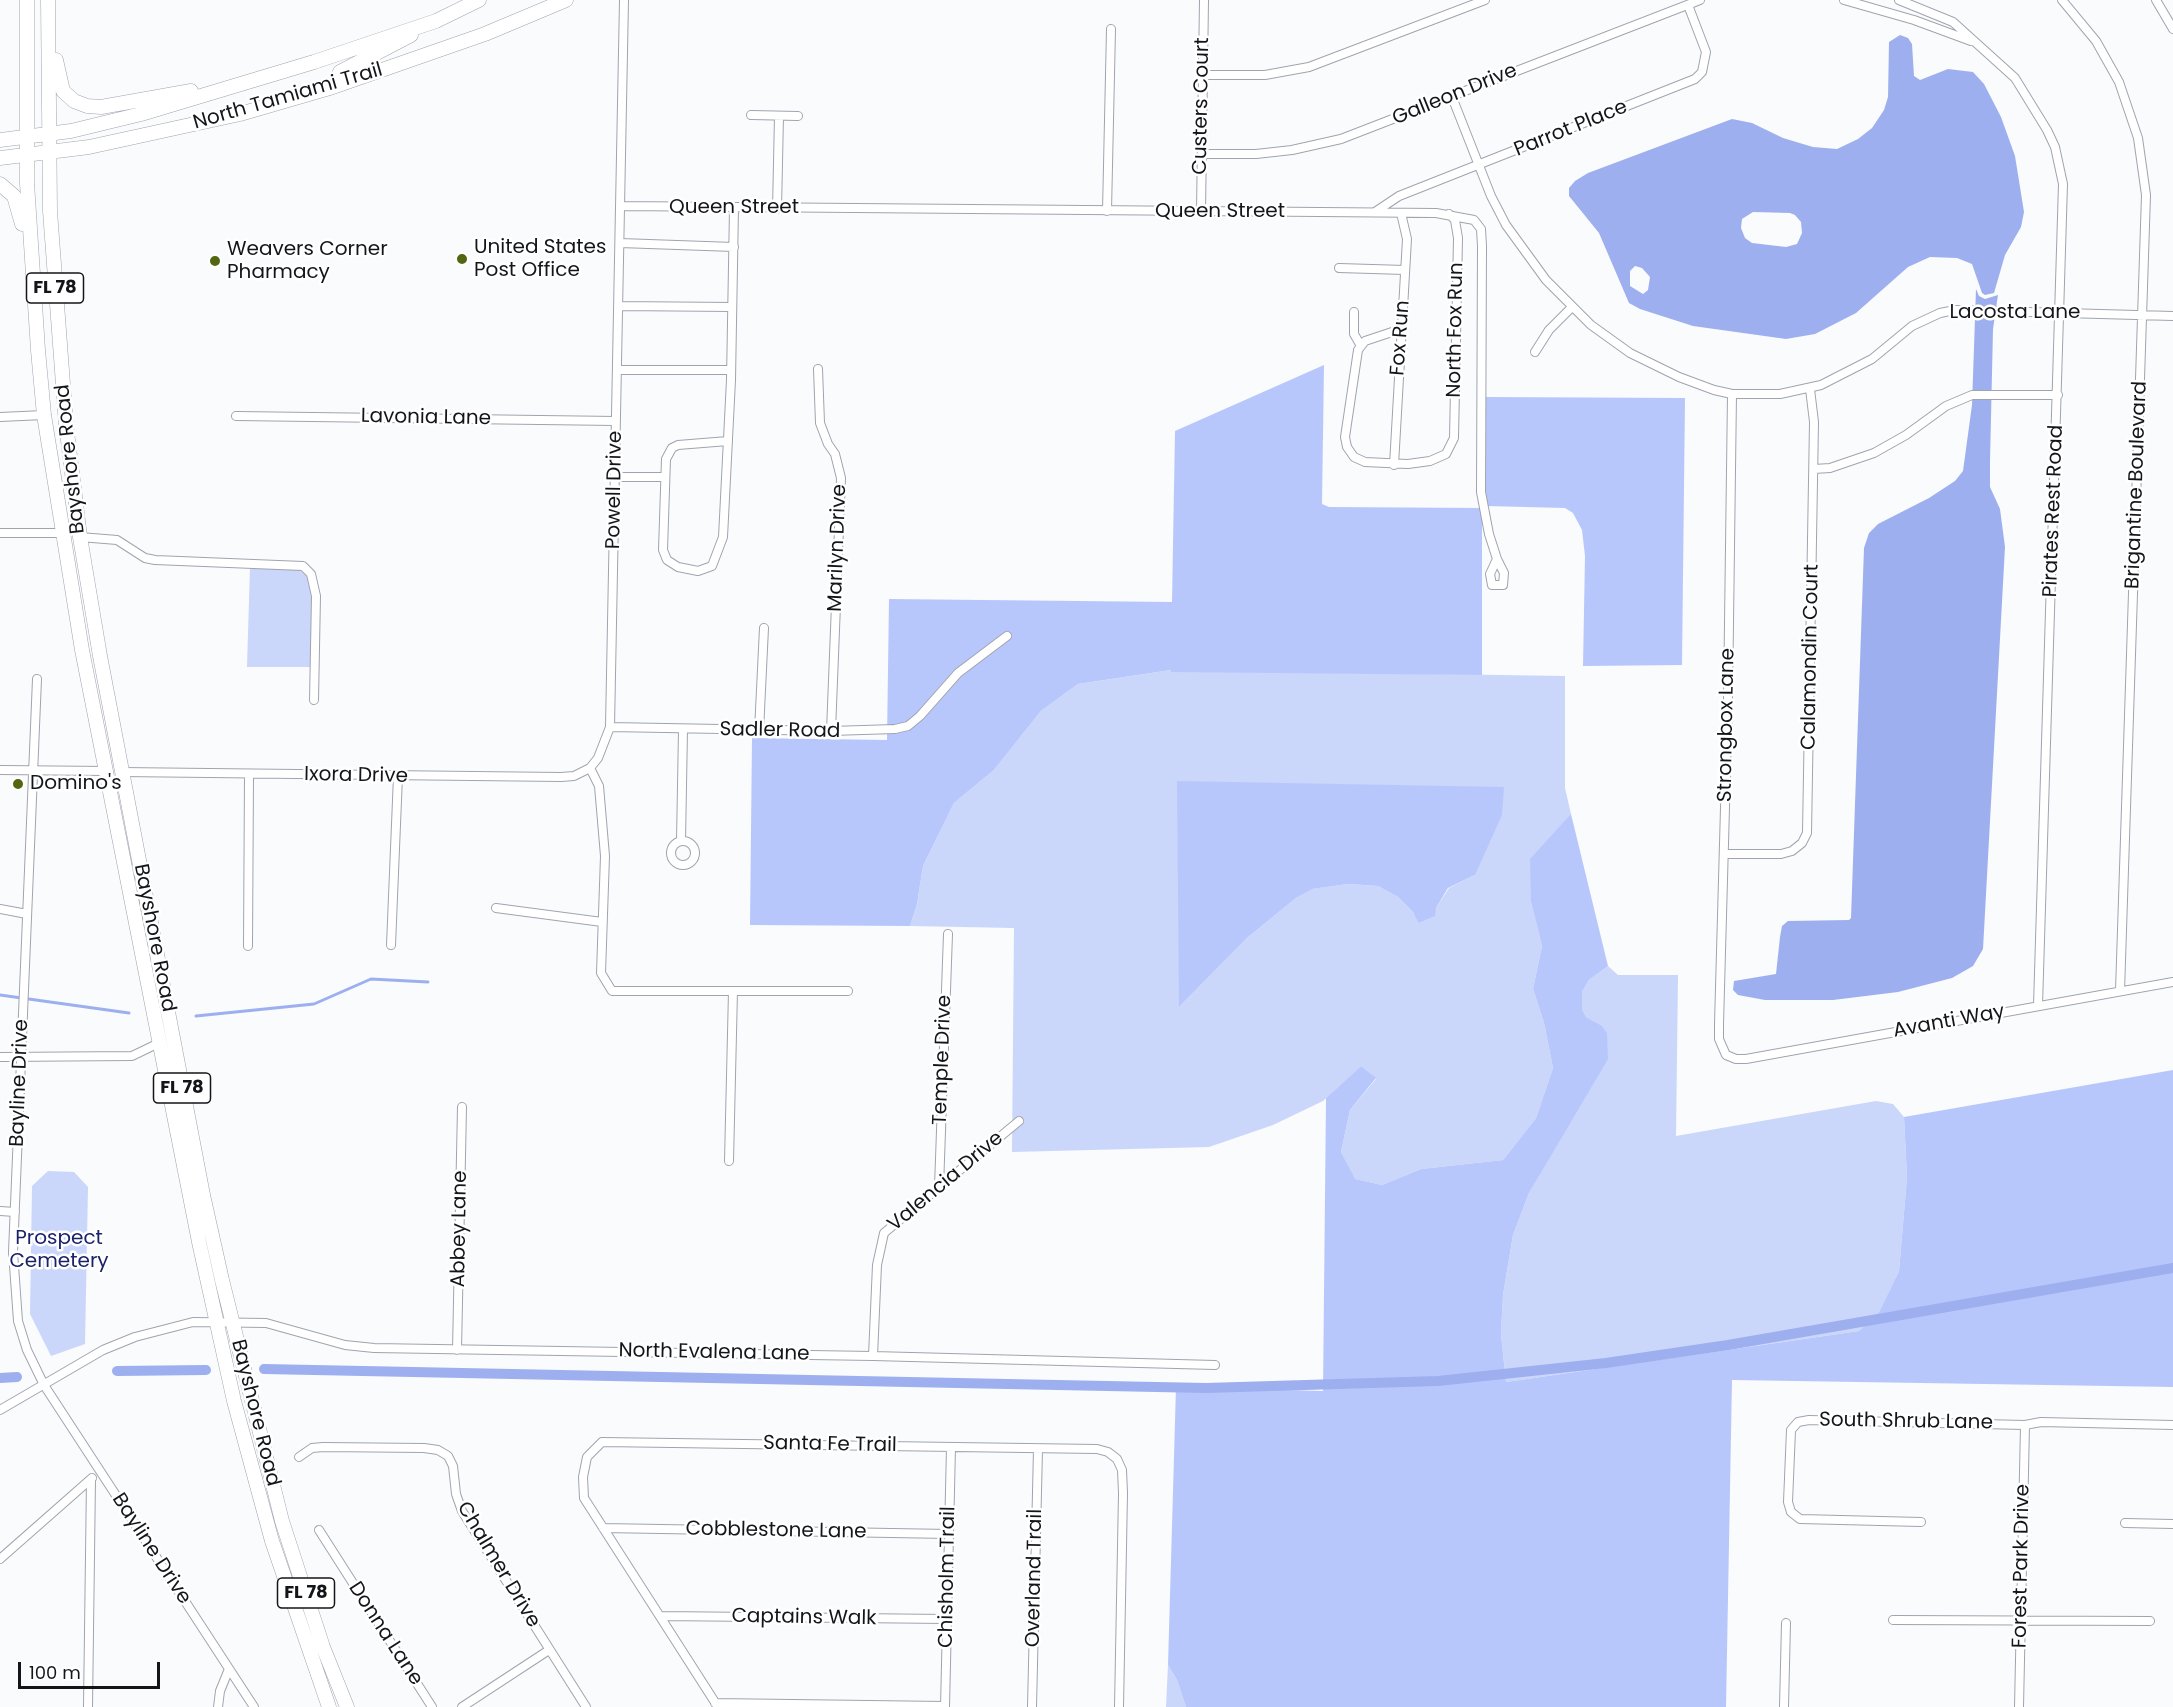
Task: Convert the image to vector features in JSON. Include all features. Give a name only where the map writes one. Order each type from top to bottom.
[{"type":"main road","name":"FL 78","points":[[27,0],[27,155]]},
{"type":"main road","name":"FL 78","points":[[49,0],[49,152]]},
{"type":"main road","points":[[49,0],[56,71],[63,91],[74,101],[101,107],[252,81]]},
{"type":"main road","name":"North Tamiami Trail","points":[[0,140],[48,134],[109,122],[252,81],[436,21],[455,5],[479,0]]},
{"type":"main road","name":"North Tamiami Trail","points":[[0,158],[89,147],[240,114],[333,87],[485,34],[566,0]]},
{"type":"main road","points":[[333,87],[340,72],[436,21]]},
{"type":"main road","name":"Bayshore Road","points":[[49,152],[50,211],[66,424],[80,537],[121,772],[203,1195],[232,1323],[282,1521],[323,1647],[347,1707]]},
{"type":"main road","name":"Bayshore Road","points":[[27,155],[33,278],[44,415],[78,627],[106,771],[217,1324],[261,1505],[299,1624],[329,1707]]},
{"type":"main road","points":[[0,184],[11,191],[18,205],[33,278]]},
{"type":"main road","points":[[78,627],[85,634],[109,750],[121,772]]},
{"type":"main road","points":[[106,771],[120,794],[151,954],[160,969]]},
{"type":"street","name":"Powell Drive","points":[[590,768],[598,758],[610,727],[624,0]]},
{"type":"street","name":"Custers Court","points":[[1201,212],[1204,0]]},
{"type":"street","points":[[1203,75],[1265,75],[1309,68],[1485,0]]},
{"type":"street","name":"Galleon Drive","points":[[1202,154],[1256,154],[1318,145],[1452,97],[1700,0]]},
{"type":"street","name":"Pirates Rest Road","points":[[1844,0],[1916,21],[1977,44]]},
{"type":"street","name":"Pirates Rest Road","points":[[1899,0],[1920,6],[1953,22],[2015,78],[2038,111],[2055,147],[2063,184],[2061,312],[2038,1006]]},
{"type":"street","name":"Brigantine Boulevard","points":[[2062,0],[2096,41],[2111,67],[2138,138],[2146,195],[2120,992]]},
{"type":"street","points":[[2156,0],[2173,29]]},
{"type":"street","name":"Parrot Place","points":[[1375,213],[1399,196],[1695,79],[1702,72],[1706,52],[1688,5]]},
{"type":"street","points":[[1916,21],[1920,6]]},
{"type":"street","points":[[1107,211],[1111,29]]},
{"type":"street","name":"Lacosta Lane","points":[[1452,97],[1479,166],[1506,225],[1546,280],[1591,325],[1630,353],[1679,377],[1732,394],[1780,394],[1810,389],[1855,370],[1912,326],[1940,313],[1968,310],[2173,316]]},
{"type":"street","points":[[751,115],[798,116]]},
{"type":"street","points":[[777,209],[779,116]]},
{"type":"street","name":"Queen Street","points":[[621,206],[1401,213],[1449,214],[1474,219],[1481,229],[1481,492],[1489,534],[1497,559]]},
{"type":"street","points":[[728,441],[687,443],[672,448],[666,459],[664,556],[678,567],[698,572],[705,570],[716,561],[723,537],[728,441],[731,370],[734,208]]},
{"type":"street","name":"Fox Run","points":[[1394,465],[1405,270],[1406,228],[1401,213]]},
{"type":"street","name":"North Fox Run","points":[[1394,465],[1430,461],[1441,457],[1450,448],[1455,427],[1458,238],[1457,227],[1449,214]]},
{"type":"street","points":[[620,243],[734,247]]},
{"type":"street","points":[[1340,268],[1405,270]]},
{"type":"street","points":[[619,306],[732,307]]},
{"type":"street","points":[[1535,351],[1549,330],[1572,307]]},
{"type":"street","points":[[1354,312],[1354,334],[1361,346]]},
{"type":"street","points":[[1394,465],[1365,462],[1354,457],[1347,447],[1345,436],[1355,365],[1361,346],[1365,341],[1401,329]]},
{"type":"street","name":"Marilyn Drive","points":[[818,369],[820,423],[823,434],[838,460],[841,478],[831,731]]},
{"type":"street","points":[[618,370],[731,370]]},
{"type":"street","name":"Calamondin Court","points":[[1724,854],[1780,854],[1792,851],[1802,843],[1807,832],[1814,469],[1814,410],[1810,389]]},
{"type":"street","name":"Strongbox Lane","points":[[1726,1055],[1719,1039],[1732,394]]},
{"type":"street","points":[[1814,469],[1830,468],[1874,453],[1906,435],[1946,406],[1972,394],[2058,394]]},
{"type":"street","points":[[0,417],[44,415]]},
{"type":"street","name":"Lavonia Lane","points":[[236,416],[616,421]]},
{"type":"street","points":[[615,477],[665,477]]},
{"type":"street","points":[[0,533],[63,533]]},
{"type":"street","points":[[80,537],[117,540],[145,558],[155,560],[303,566],[311,574],[316,596],[314,700]]},
{"type":"street","points":[[759,730],[764,628]]},
{"type":"street","name":"Sadler Road","points":[[610,727],[831,731],[883,730],[908,726],[920,716],[958,673],[1007,636]]},
{"type":"street","name":"Bayline Drive","points":[[37,679],[13,1270],[18,1321],[27,1350],[44,1385],[254,1707]]},
{"type":"street","points":[[681,841],[683,729]]},
{"type":"street","points":[[590,768],[599,786],[604,835],[601,973],[612,991],[848,991]]},
{"type":"street","name":"Ixora Drive","points":[[121,772],[561,777],[574,776],[590,768]]},
{"type":"street","points":[[0,770],[106,771]]},
{"type":"street","points":[[248,946],[249,775]]},
{"type":"street","points":[[391,945],[398,776]]},
{"type":"street","points":[[496,908],[602,922]]},
{"type":"street","points":[[0,909],[27,914]]},
{"type":"street","name":"Temple Drive","points":[[939,1187],[948,934]]},
{"type":"street","name":"Avanti Way","points":[[1726,1055],[1736,1059],[1746,1059],[2173,982]]},
{"type":"street","points":[[729,1161],[733,991]]},
{"type":"street","points":[[0,1057],[132,1056],[159,1043]]},
{"type":"street","name":"Abbey Lane","points":[[457,1350],[462,1107]]},
{"type":"street","name":"Valencia Drive","points":[[873,1356],[878,1265],[884,1233],[1020,1121]]},
{"type":"street","points":[[0,1211],[15,1212]]},
{"type":"street","name":"North Evalena Lane","points":[[0,1410],[90,1357],[135,1337],[193,1322],[266,1323],[288,1327],[345,1345],[457,1350],[873,1356],[1215,1365]]},
{"type":"street","name":"South Shrub Lane","points":[[1921,1522],[1800,1519],[1791,1512],[1788,1492],[1791,1430],[1798,1422],[1809,1420],[2025,1425]]},
{"type":"street","points":[[2025,1425],[2041,1422],[2173,1425]]},
{"type":"street","name":"Forest Park Drive","points":[[2019,1707],[2025,1425]]},
{"type":"street","name":"Santa Fe Trail","points":[[717,1705],[661,1616],[588,1508],[582,1487],[587,1457],[602,1442],[951,1447],[1108,1452],[1117,1459],[1122,1470],[1119,1707]]},
{"type":"street","name":"Chalmer Drive","points":[[299,1457],[312,1448],[323,1447],[424,1448],[438,1450],[448,1456],[453,1466],[456,1494],[462,1511],[586,1707]]},
{"type":"street","name":"Chisholm Trail","points":[[945,1707],[951,1447]]},
{"type":"street","name":"Overland Trail","points":[[1032,1707],[1038,1449]]},
{"type":"street","points":[[0,1559],[100,1471]]},
{"type":"street","points":[[88,1707],[91,1479]]},
{"type":"street","points":[[2125,1523],[2173,1524]]},
{"type":"street","name":"Cobblestone Lane","points":[[603,1528],[949,1534]]},
{"type":"street","name":"Donna Lane","points":[[319,1530],[432,1707]]},
{"type":"street","name":"Captains Walk","points":[[661,1616],[948,1619]]},
{"type":"street","points":[[1893,1620],[2150,1621]]},
{"type":"street","points":[[1784,1707],[1785,1623]]},
{"type":"street","points":[[462,1707],[549,1650]]},
{"type":"street","points":[[218,1707],[220,1691],[229,1669]]},
{"type":"street","points":[[717,1705],[945,1707]]},
{"type":"green space","points":[[250,567],[299,570],[308,577],[313,593],[311,667],[247,667]]},
{"type":"green space","points":[[1171,670],[1565,676],[1565,788],[1571,814],[1553,837],[1531,902],[1542,946],[1533,989],[1544,1023],[1553,1068],[1536,1118],[1503,1160],[1421,1169],[1382,1185],[1354,1179],[1341,1152],[1350,1110],[1376,1079],[1361,1066],[1323,1101],[1273,1125],[1209,1147],[1012,1152],[1014,928],[910,926],[917,904],[923,866],[954,803],[994,770],[1041,711],[1078,684]],"holes":[[[1178,781],[1475,875],[1449,888],[1436,908],[1418,923],[1413,912],[1398,897],[1378,886],[1348,884],[1311,889],[1296,898],[1247,938],[1180,1006]]]},
{"type":"green space","points":[[1608,966],[1618,975],[1678,975],[1676,1136],[1876,1101],[1893,1104],[1904,1117],[1907,1177],[1899,1271],[1879,1312],[1859,1331],[1506,1382],[1501,1334],[1503,1295],[1513,1235],[1529,1193],[1549,1158],[1601,1025],[1586,1017],[1582,1009],[1582,992],[1589,980]]},
{"type":"green space","name":"Prospect Cemetery","points":[[48,1171],[74,1172],[88,1187],[85,1344],[51,1356],[30,1314],[32,1186]]},
{"type":"green space","points":[[1168,1665],[1177,1680],[1186,1707],[1166,1707]]},
{"type":"shaded area","points":[[1900,35],[1908,38],[1912,44],[1914,76],[1920,80],[1948,69],[1973,72],[1984,84],[2001,117],[2015,156],[2024,212],[2021,227],[2005,255],[1994,293],[1985,295],[1982,293],[1972,264],[1957,258],[1930,257],[1908,267],[1856,313],[1815,334],[1786,339],[1693,326],[1640,309],[1629,303],[1599,233],[1569,196],[1569,188],[1575,181],[1588,173],[1732,119],[1752,123],[1783,138],[1813,147],[1837,149],[1858,139],[1872,128],[1884,110],[1888,97],[1889,42]],"holes":[[[1753,212],[1795,215],[1801,222],[1802,233],[1797,244],[1786,247],[1752,243],[1745,238],[1741,228],[1742,219]],[[1635,266],[1642,268],[1650,277],[1648,290],[1643,294],[1630,286],[1630,271]]]},
{"type":"shaded area","points":[[1976,289],[1979,296],[1985,299],[1998,295],[1993,329],[1990,487],[2000,509],[2005,547],[1983,949],[1973,966],[1952,978],[1898,992],[1833,1000],[1765,1000],[1738,995],[1733,990],[1734,981],[1776,974],[1782,926],[1788,921],[1849,920],[1851,918],[1864,548],[1869,533],[1878,524],[1929,498],[1955,481],[1963,471],[1972,405]]},
{"type":"shaded area","points":[[1324,365],[1322,504],[1329,507],[1482,508],[1482,675],[1171,672],[1171,670],[1078,684],[1041,711],[994,770],[954,803],[923,866],[917,904],[910,926],[750,925],[752,738],[887,740],[889,599],[1172,602],[1175,431]]},
{"type":"shaded area","points":[[1485,397],[1685,398],[1682,665],[1583,666],[1585,556],[1582,530],[1573,513],[1565,508],[1486,506]]},
{"type":"shaded area","points":[[1177,781],[1504,787],[1502,815],[1475,875],[1448,888],[1436,908],[1435,916],[1418,923],[1413,912],[1398,897],[1378,886],[1348,884],[1312,889],[1296,898],[1247,938],[1179,1007]]},
{"type":"shaded area","points":[[1571,814],[1608,966],[1589,980],[1582,992],[1582,1009],[1586,1017],[1601,1025],[1607,1033],[1608,1059],[1529,1193],[1513,1235],[1503,1295],[1501,1334],[1506,1382],[1859,1331],[1879,1312],[1899,1271],[1907,1177],[1904,1117],[2173,1070],[2173,1387],[1732,1380],[1726,1707],[1186,1707],[1177,1680],[1168,1665],[1176,1387],[1323,1391],[1326,1098],[1361,1066],[1376,1078],[1350,1110],[1341,1152],[1355,1179],[1382,1185],[1421,1169],[1503,1160],[1536,1118],[1553,1068],[1544,1023],[1533,989],[1542,946],[1531,902],[1530,859]]},
{"type":"waterway","points":[[196,1016],[314,1004],[371,979],[428,982]]},
{"type":"waterway","points":[[0,995],[129,1013]]},
{"type":"waterway","points":[[264,1369],[1206,1388],[1438,1381],[1606,1363],[1728,1345],[2173,1268]]},
{"type":"waterway","points":[[117,1371],[206,1370]]},
{"type":"waterway","points":[[0,1378],[17,1377]]},
{"type":"place","name":"United States Post Office","points":[[462,259]]},
{"type":"place","name":"Weavers Corner Pharmacy","points":[[215,261]]},
{"type":"place","name":"Domino's","points":[[18,784]]}]
